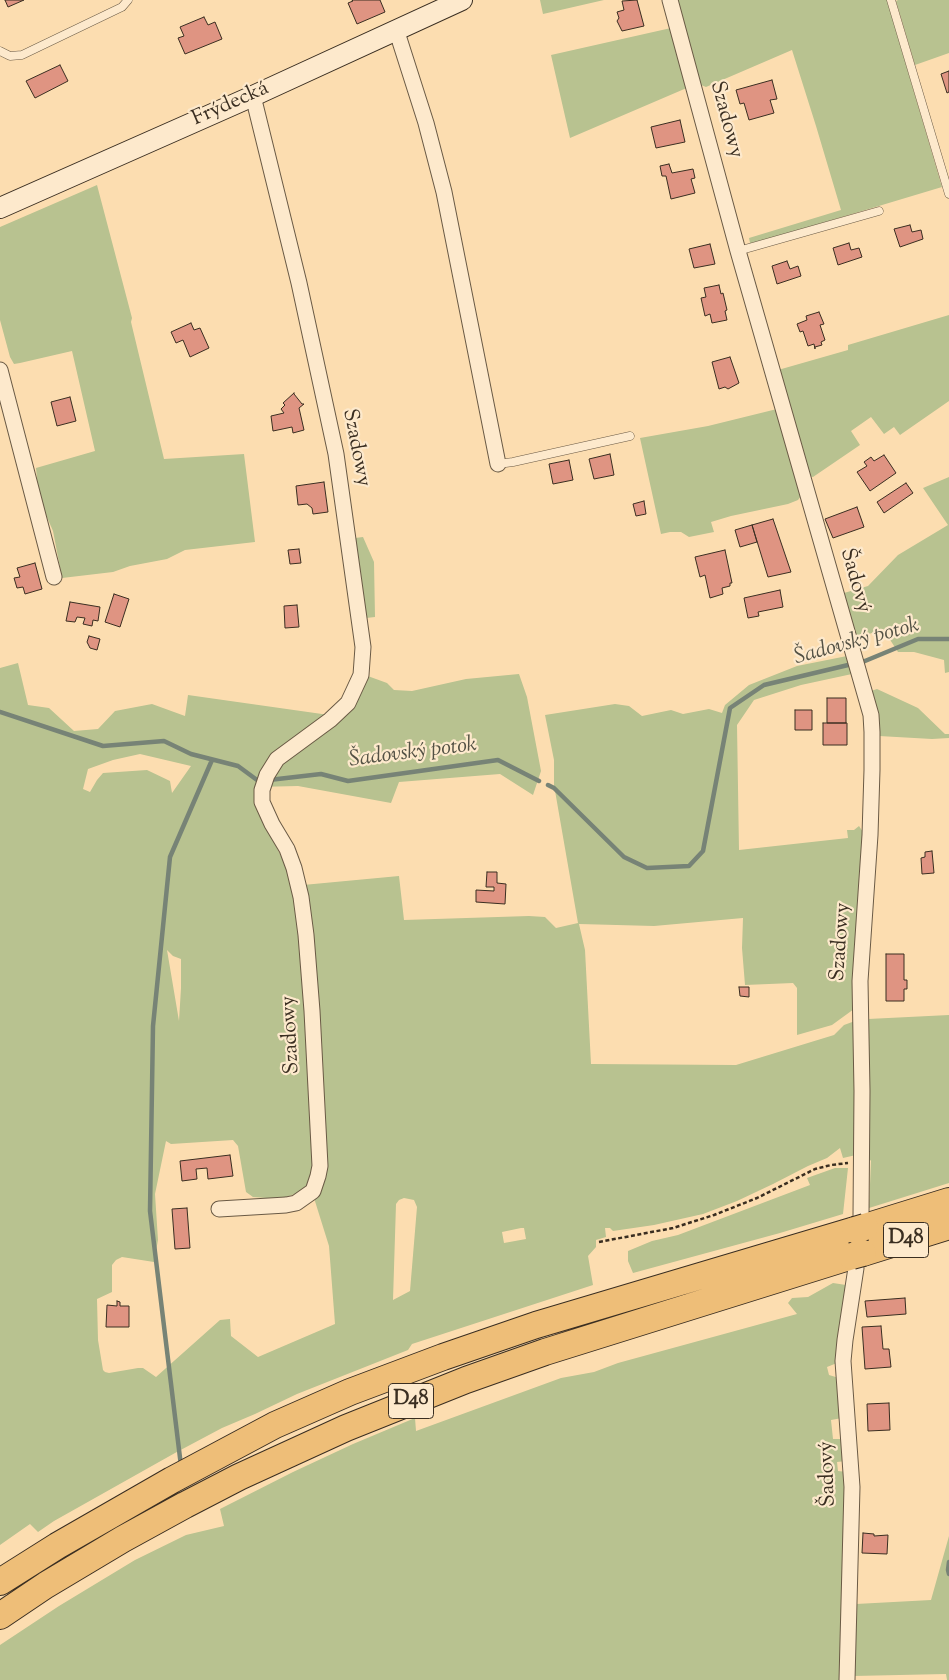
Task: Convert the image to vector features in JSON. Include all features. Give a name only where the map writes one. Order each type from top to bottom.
[{"type":"highway","name":"D48","points":[[0,1616],[46,1586],[184,1505],[346,1428],[466,1380],[859,1242],[949,1201]]},
{"type":"highway","name":"D48","points":[[0,1582],[57,1546],[172,1480],[274,1425],[350,1392],[435,1360],[536,1325],[859,1242],[949,1226]]},
{"type":"main road","name":"Frýdecká","points":[[0,208],[253,96],[462,0]]},
{"type":"street","name":"Szadowy","points":[[670,0],[738,251],[809,500]]},
{"type":"street","points":[[396,29],[426,123],[444,192],[498,464]]},
{"type":"street","name":"Szadowy","points":[[218,1209],[296,1203],[313,1191],[320,1166],[312,1011],[301,897],[287,849],[272,824],[262,802],[265,780],[277,759],[330,720],[348,703],[362,675],[363,647],[336,454],[299,283],[253,96]]},
{"type":"street","points":[[0,370],[54,577]]},
{"type":"street","name":"Šadový","points":[[809,500],[857,672]]},
{"type":"street","name":"Szadowy","points":[[857,672],[871,715],[872,732],[870,835],[860,981],[862,1163],[859,1242]]},
{"type":"street","name":"Šadový","points":[[847,1680],[852,1487],[843,1360],[859,1242]]},
{"type":"lane","points":[[0,51],[10,56],[22,55],[122,7],[128,0]]},
{"type":"lane","points":[[891,0],[949,194]]},
{"type":"lane","points":[[738,251],[879,211]]},
{"type":"lane","points":[[498,464],[630,436]]},
{"type":"path","points":[[599,1242],[673,1228],[714,1215],[757,1198],[806,1173],[831,1165],[862,1163]]},
{"type":"green space","points":[[540,0],[604,0],[543,14]]},
{"type":"green space","points":[[675,0],[887,0],[942,187],[759,242],[750,243],[749,238],[841,210],[816,126],[792,50],[706,87],[701,85],[695,72]]},
{"type":"green space","points":[[949,0],[949,53],[915,65],[896,1]]},
{"type":"green space","points":[[671,28],[689,87],[570,138],[551,55]]},
{"type":"green space","points":[[97,185],[132,318],[131,322],[164,459],[244,454],[255,542],[185,550],[167,559],[130,566],[113,572],[62,578],[53,531],[38,490],[36,468],[95,451],[72,351],[14,364],[10,357],[0,320],[0,227]]},
{"type":"green space","points":[[949,315],[949,401],[900,435],[894,427],[884,434],[871,417],[851,431],[860,445],[813,477],[808,476],[778,370],[848,350],[848,345]]},
{"type":"green space","points":[[777,409],[801,496],[798,500],[711,522],[714,532],[689,537],[681,532],[661,534],[640,438],[708,426]]},
{"type":"green space","points":[[949,477],[949,672],[945,673],[944,660],[914,652],[898,652],[883,629],[855,639],[844,593],[868,586],[898,555],[948,525],[923,488]]},
{"type":"green space","points":[[363,537],[374,562],[375,617],[366,618],[355,538]]},
{"type":"green space","points":[[847,656],[852,674],[801,685],[754,700],[737,725],[739,850],[848,838],[847,830],[854,830],[859,826],[865,835],[853,976],[854,1009],[832,1025],[797,1035],[797,988],[793,983],[745,985],[742,948],[743,918],[654,926],[579,924],[585,950],[591,1064],[736,1065],[834,1035],[844,1025],[855,1021],[856,1155],[843,1158],[840,1148],[827,1158],[737,1201],[703,1214],[654,1225],[613,1231],[610,1228],[605,1228],[606,1237],[596,1240],[596,1247],[588,1256],[593,1285],[412,1344],[408,1350],[297,1394],[222,1428],[175,1453],[54,1521],[38,1532],[30,1524],[0,1545],[0,668],[18,663],[28,705],[49,708],[74,731],[98,729],[115,711],[152,704],[185,716],[188,695],[322,714],[345,714],[365,675],[387,683],[394,690],[412,691],[466,679],[519,674],[527,697],[541,771],[533,795],[500,774],[399,782],[391,803],[298,786],[256,787],[261,816],[284,862],[291,883],[300,938],[314,1168],[312,1178],[304,1190],[298,1193],[280,1199],[253,1197],[246,1192],[238,1146],[233,1140],[171,1144],[166,1141],[155,1194],[158,1240],[154,1262],[122,1257],[116,1260],[112,1265],[112,1292],[97,1299],[98,1340],[103,1370],[109,1373],[143,1368],[156,1377],[220,1320],[230,1319],[231,1336],[258,1357],[335,1324],[329,1246],[314,1198],[321,1188],[324,1173],[323,1113],[317,1008],[303,885],[399,876],[404,920],[529,916],[545,917],[556,928],[578,923],[554,785],[554,760],[545,715],[615,704],[629,706],[642,716],[671,710],[683,714],[709,709],[722,713],[725,705],[749,685],[797,666]],"holes":[[[140,754],[191,766],[172,793],[170,781],[147,770],[103,773],[90,792],[83,789],[88,769],[113,760]],[[167,950],[173,956],[181,959],[179,1021]],[[404,1198],[414,1200],[417,1207],[410,1291],[393,1300],[396,1204]],[[524,1228],[526,1239],[504,1243],[502,1232]]]},
{"type":"green space","points":[[877,689],[918,708],[945,734],[949,734],[949,738],[879,736],[871,691]]},
{"type":"green space","points":[[949,1015],[949,1183],[869,1208],[871,1161],[867,1156],[868,1019]]},
{"type":"green space","points":[[835,1168],[848,1168],[843,1214],[633,1273],[628,1261],[628,1251],[652,1241],[678,1235],[810,1185],[807,1178]]},
{"type":"green space","points":[[833,1283],[846,1285],[837,1363],[827,1367],[829,1375],[839,1378],[842,1418],[831,1420],[833,1439],[844,1439],[846,1461],[837,1462],[838,1471],[847,1472],[839,1680],[0,1680],[0,1645],[59,1606],[135,1560],[186,1535],[224,1526],[220,1509],[293,1472],[415,1418],[416,1431],[561,1378],[594,1372],[618,1363],[797,1314],[788,1303],[792,1298],[808,1297]]},
{"type":"green space","points":[[949,1536],[949,1680],[947,1680],[946,1674],[853,1676],[856,1604],[931,1600]]},
{"type":"building","points":[[5,0],[24,0],[8,7]]},
{"type":"building","points":[[352,0],[380,0],[385,12],[357,24],[348,3]]},
{"type":"building","points":[[637,0],[644,26],[622,31],[617,21],[619,18],[617,12],[624,10],[622,1]]},
{"type":"building","points":[[204,17],[208,25],[215,22],[222,39],[185,54],[178,38],[184,36],[180,27]]},
{"type":"building","points":[[60,65],[68,81],[35,98],[26,81]]},
{"type":"building","points":[[949,71],[949,92],[947,93],[941,74]]},
{"type":"building","points":[[772,80],[777,99],[770,100],[774,113],[749,120],[744,103],[740,104],[736,90]]},
{"type":"building","points":[[680,120],[685,142],[656,148],[651,127]]},
{"type":"building","points":[[669,164],[672,173],[693,169],[695,178],[691,179],[695,193],[671,199],[666,176],[662,176],[660,166]]},
{"type":"building","points":[[910,225],[912,232],[921,230],[923,239],[900,247],[894,229]]},
{"type":"building","points":[[849,243],[851,250],[859,248],[862,257],[838,265],[833,248]]},
{"type":"building","points":[[710,244],[715,264],[694,268],[689,249]]},
{"type":"building","points":[[787,261],[790,269],[798,266],[801,276],[777,284],[772,266]]},
{"type":"building","points":[[719,285],[727,310],[725,311],[727,320],[712,323],[710,314],[705,316],[701,298],[706,297],[704,288]]},
{"type":"building","points":[[819,312],[824,324],[820,325],[825,340],[821,342],[822,345],[815,347],[815,349],[814,344],[808,346],[803,331],[800,332],[797,324],[807,320],[806,316]]},
{"type":"building","points":[[191,323],[194,330],[200,328],[209,348],[190,357],[183,340],[176,343],[171,332]]},
{"type":"building","points":[[730,357],[739,383],[728,389],[725,387],[719,389],[712,362]]},
{"type":"building","points":[[294,393],[304,404],[299,408],[304,430],[293,433],[292,427],[273,431],[271,416],[284,413],[281,409],[285,405],[283,403]]},
{"type":"building","points":[[70,397],[76,421],[57,426],[51,402]]},
{"type":"building","points":[[610,454],[614,475],[594,479],[589,459]]},
{"type":"building","points":[[884,455],[896,473],[870,491],[857,472],[867,466],[864,462],[871,457],[874,461]]},
{"type":"building","points":[[569,460],[573,480],[553,484],[549,464]]},
{"type":"building","points":[[324,482],[328,512],[313,514],[312,508],[307,504],[298,505],[296,486]]},
{"type":"building","points":[[906,483],[913,493],[884,513],[877,502]]},
{"type":"building","points":[[644,501],[646,514],[636,516],[633,504]]},
{"type":"building","points":[[857,507],[864,527],[833,538],[825,519]]},
{"type":"building","points":[[773,519],[791,572],[768,577],[752,525]]},
{"type":"building","points":[[752,525],[757,542],[740,547],[735,530]]},
{"type":"building","points":[[299,549],[301,563],[290,564],[288,550]]},
{"type":"building","points":[[725,550],[732,583],[730,583],[730,586],[722,588],[723,594],[710,598],[705,575],[700,577],[695,557]]},
{"type":"building","points":[[35,563],[42,589],[25,594],[23,587],[17,588],[14,578],[20,577],[17,568]]},
{"type":"building","points":[[780,590],[783,607],[758,612],[759,616],[748,618],[744,598]]},
{"type":"building","points":[[114,594],[129,599],[120,627],[105,622]]},
{"type":"building","points":[[70,602],[100,607],[98,621],[93,620],[92,626],[83,624],[85,618],[77,617],[75,622],[66,621]]},
{"type":"building","points":[[297,605],[299,627],[285,628],[284,606]]},
{"type":"building","points":[[89,636],[100,639],[97,650],[90,648],[87,642]]},
{"type":"building","points":[[827,698],[846,698],[846,723],[827,723]]},
{"type":"building","points":[[795,710],[812,710],[812,730],[795,730]]},
{"type":"building","points":[[823,723],[847,723],[847,745],[823,745]]},
{"type":"building","points":[[932,851],[934,873],[922,874],[921,858],[925,857],[925,852]]},
{"type":"building","points":[[487,872],[497,872],[497,883],[506,884],[505,904],[476,902],[476,890],[494,891],[494,887],[486,887]]},
{"type":"building","points":[[886,954],[904,954],[904,980],[907,980],[907,989],[904,989],[904,1001],[886,1001]]},
{"type":"building","points":[[739,987],[749,987],[749,997],[740,996]]},
{"type":"building","points":[[230,1155],[233,1176],[208,1179],[207,1168],[196,1169],[197,1179],[182,1181],[180,1161]]},
{"type":"building","points":[[187,1208],[190,1248],[175,1249],[172,1209]]},
{"type":"building","points":[[905,1298],[906,1314],[867,1317],[865,1301]]},
{"type":"building","points":[[117,1301],[120,1302],[120,1306],[129,1306],[129,1327],[106,1327],[107,1305],[117,1306]]},
{"type":"building","points":[[881,1326],[883,1349],[889,1349],[891,1367],[865,1369],[862,1327]]},
{"type":"building","points":[[889,1403],[890,1430],[868,1431],[867,1404]]},
{"type":"building","points":[[863,1533],[874,1534],[874,1536],[888,1535],[887,1554],[862,1553]]},
{"type":"waterway","name":"Šadovský potok","points":[[548,785],[554,788],[624,857],[647,868],[689,866],[703,851],[730,708],[764,685],[865,661],[918,639],[949,639]]},
{"type":"waterway","name":"Šadovský potok","points":[[0,712],[103,746],[164,741],[191,754],[238,766],[257,780],[261,780]]},
{"type":"waterway","points":[[181,1466],[150,1211],[153,1026],[170,857],[212,760]]},
{"type":"waterway","name":"Šadovský potok","points":[[269,780],[321,774],[348,781],[498,760],[539,781]]},
{"type":"waterway","points":[[949,1562],[949,1574]]}]
